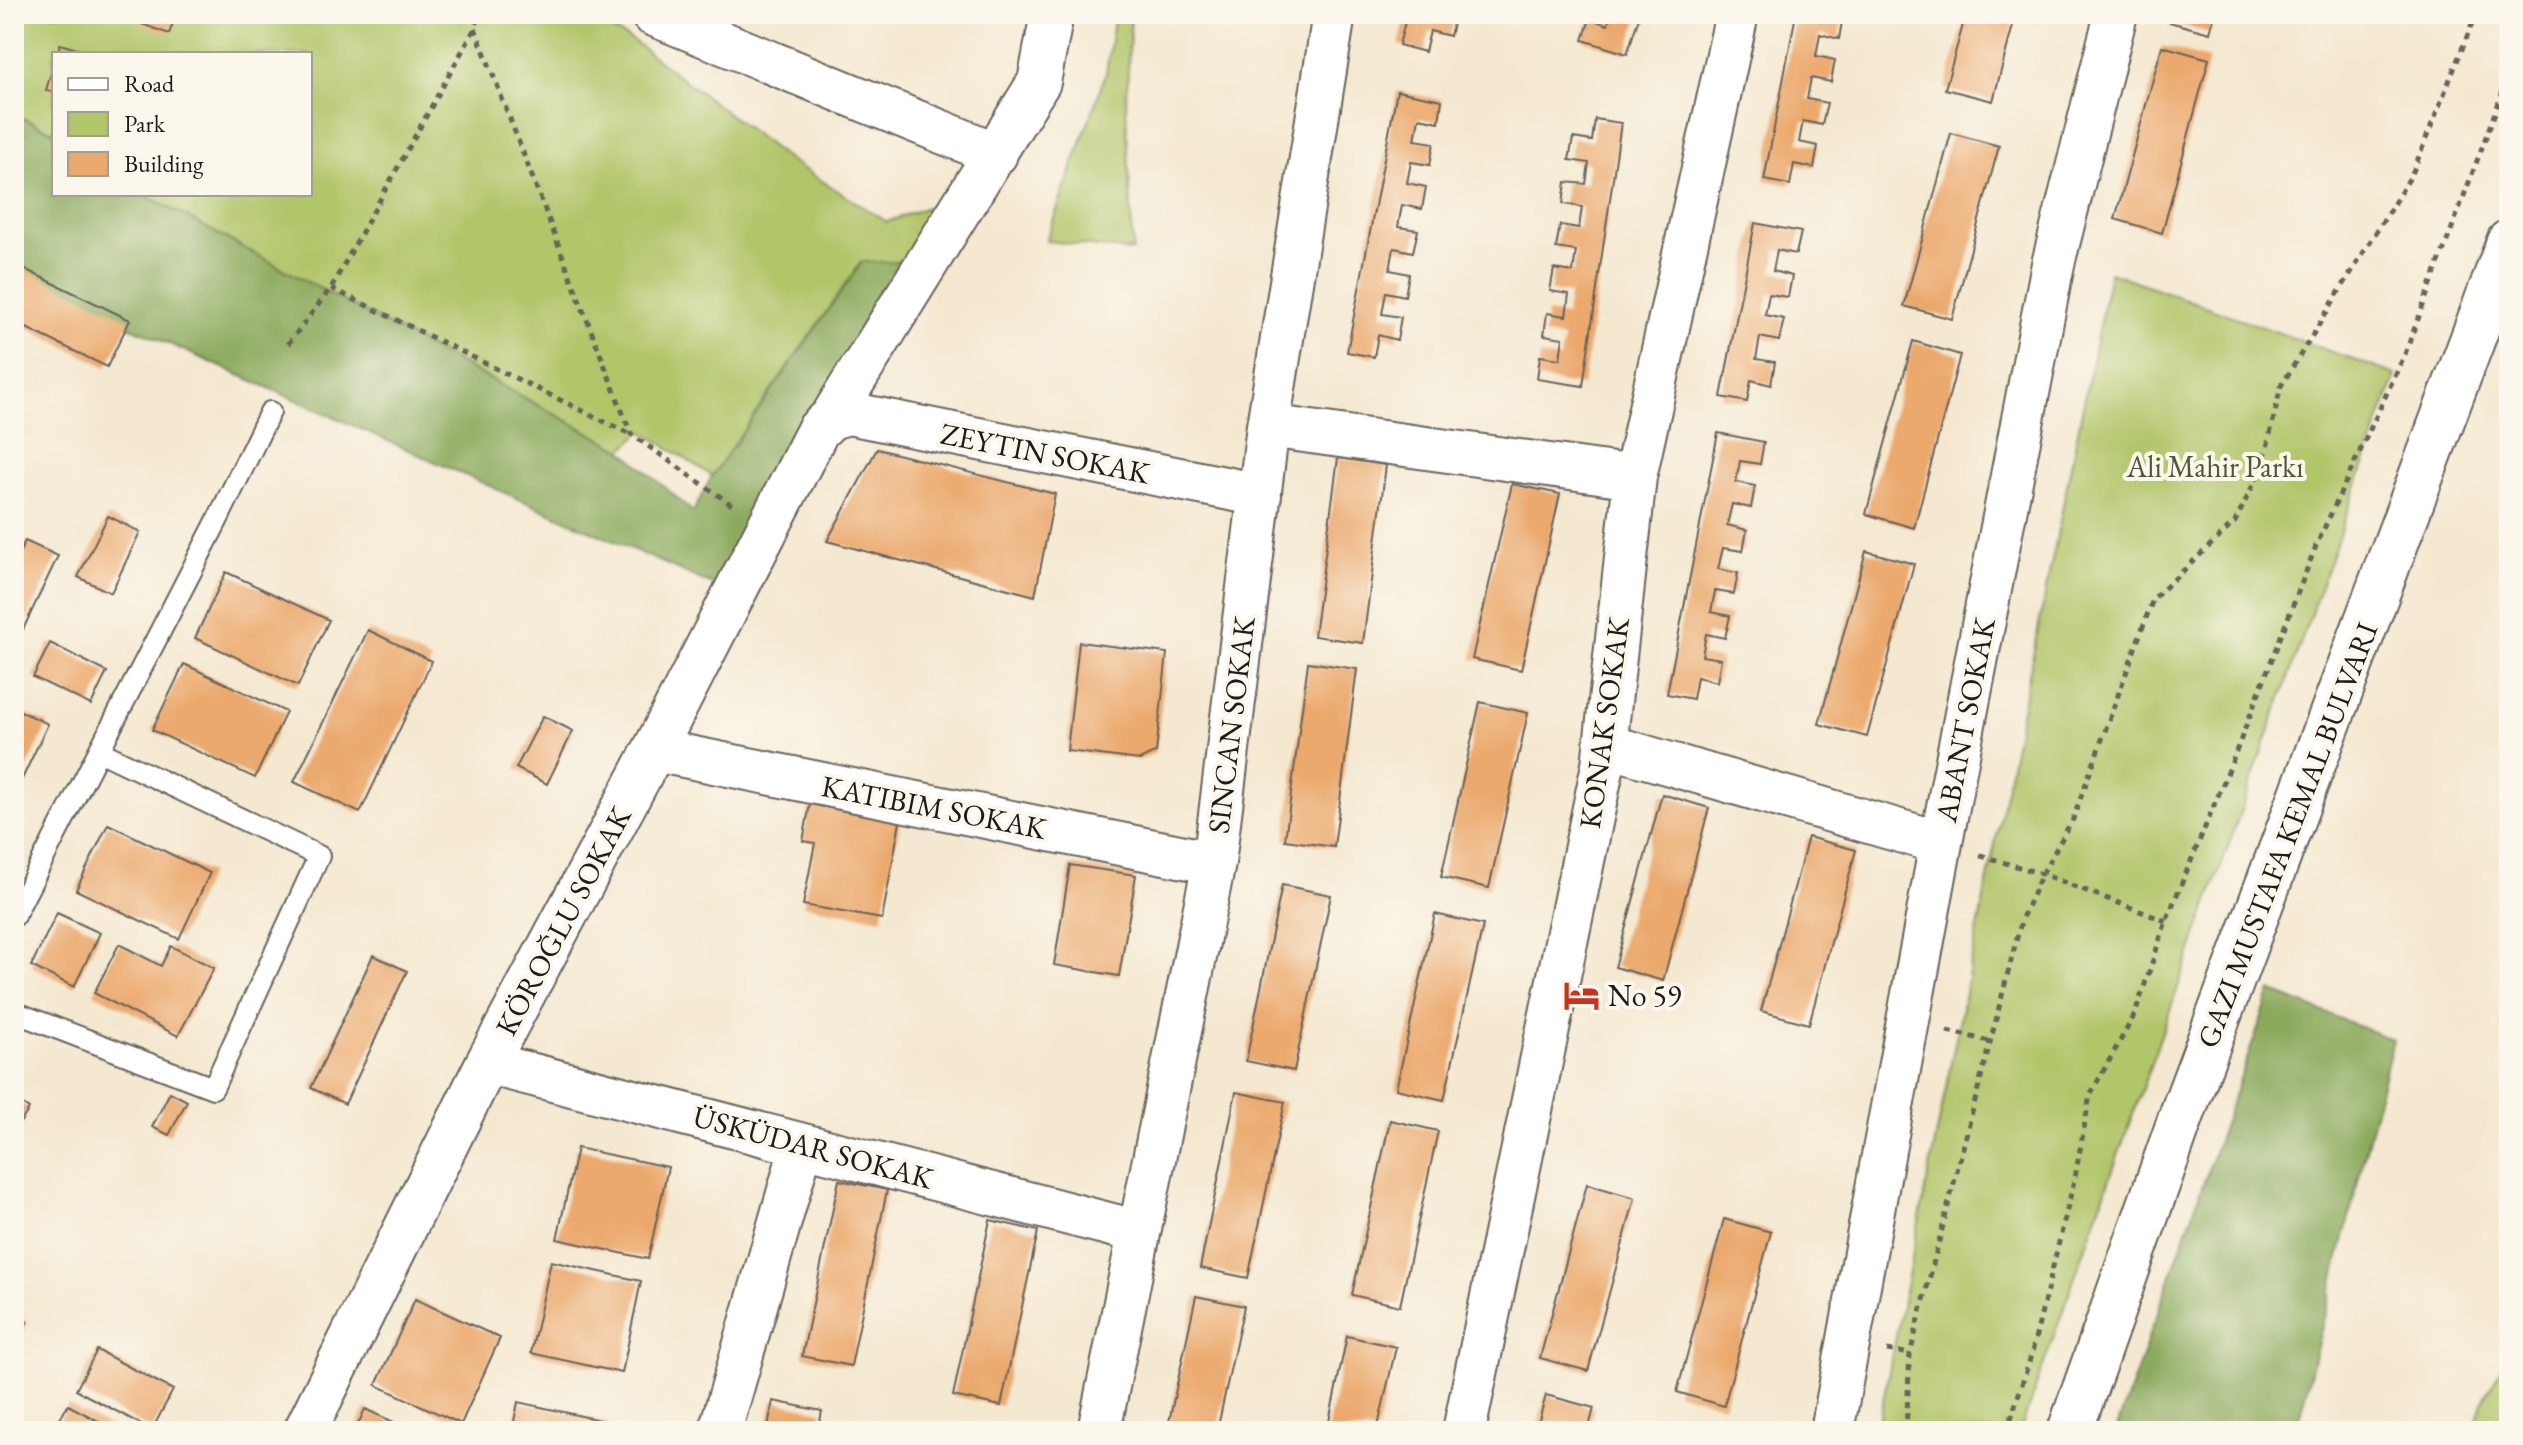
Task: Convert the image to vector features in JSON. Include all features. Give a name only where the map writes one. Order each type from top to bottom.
[{"type":"main road","points":[[2070,1431],[2186,1103],[2509,242]]},
{"type":"street","points":[[652,14],[996,154]]},
{"type":"street","name":"KÖROĞLU SOKAK","points":[[305,1431],[487,1063],[654,750],[818,430],[831,418],[1039,82],[1052,14]]},
{"type":"street","name":"SINCAN SOKAK","points":[[1099,1431],[1214,863],[1268,426],[1334,14]]},
{"type":"street","name":"KONAK SOKAK","points":[[1464,1431],[1603,765],[1635,477],[1737,14]]},
{"type":"street","name":"ABANT SOKAK","points":[[1832,1431],[2053,264],[2116,14]]},
{"type":"street","name":"ZEYTIN SOKAK","points":[[831,418],[848,413],[1260,495]]},
{"type":"street","points":[[1268,426],[1635,477]]},
{"type":"street","points":[[1605,745],[1941,843]]},
{"type":"street","name":"KATIBIM SOKAK","points":[[654,750],[1214,863]]},
{"type":"street","name":"ÜSKÜDAR SOKAK","points":[[487,1063],[1139,1232]]},
{"type":"street","points":[[720,1431],[802,1145]]},
{"type":"lane","points":[[14,916],[270,412]]},
{"type":"lane","points":[[14,1012],[213,1088],[319,856],[99,751]]},
{"type":"path","points":[[288,344],[331,288],[475,28],[479,14]]},
{"type":"path","points":[[1906,1431],[1910,1354],[2022,918],[2073,819],[2153,599],[2235,522],[2263,465],[2281,386],[2412,174],[2476,14]]},
{"type":"path","points":[[475,28],[631,434]]},
{"type":"path","points":[[2007,1431],[2031,1356],[2075,1177],[2090,1095],[2135,1014],[2166,921],[2316,546],[2405,354],[2509,75]]},
{"type":"path","points":[[331,288],[631,434],[766,528]]},
{"type":"path","points":[[1941,843],[2042,874],[2166,921]]},
{"type":"green space","points":[[14,14],[582,14],[632,40],[786,158],[887,222],[938,203],[904,262],[861,262],[712,476],[642,431],[622,450],[147,196],[312,196],[312,52],[52,52],[52,131],[18,116],[14,121]]},
{"type":"green space","points":[[1115,14],[1131,14],[1126,108],[1133,251],[1046,241],[1106,73]]},
{"type":"green space","points":[[18,116],[52,131],[52,196],[147,196],[622,450],[693,512],[712,476],[862,262],[904,262],[715,586],[14,275],[14,121]]},
{"type":"green space","name":"Ali Mahir Parkı","points":[[2110,272],[2396,375],[2020,1431],[1877,1431]]},
{"type":"green space","points":[[2271,991],[2393,1040],[2296,1431],[2116,1431]]},
{"type":"green space","points":[[2509,1355],[2509,1431],[2474,1431],[2482,1403]]},
{"type":"building","points":[[143,14],[176,14],[169,34],[139,23]]},
{"type":"building","points":[[1407,14],[1455,15],[1450,36],[1430,31],[1425,52],[1399,45]]},
{"type":"building","points":[[1611,14],[1640,14],[1627,54],[1583,40],[1590,19],[1608,25]]},
{"type":"building","points":[[1796,14],[1843,16],[1839,39],[1820,34],[1816,56],[1835,60],[1831,82],[1811,78],[1807,99],[1827,103],[1822,125],[1803,121],[1799,142],[1818,146],[1814,168],[1794,164],[1790,185],[1764,180]]},
{"type":"building","points":[[1966,14],[2016,14],[1993,101],[1945,89]]},
{"type":"building","points":[[2164,14],[2215,14],[2210,33],[2162,20]]},
{"type":"building","points":[[60,44],[87,52],[58,52]]},
{"type":"building","points":[[2162,46],[2209,59],[2162,233],[2115,219]]},
{"type":"building","points":[[52,70],[52,92],[46,90]]},
{"type":"building","points":[[1397,91],[1442,100],[1439,122],[1419,118],[1415,140],[1434,143],[1430,165],[1411,162],[1407,183],[1426,187],[1422,209],[1402,205],[1398,227],[1418,230],[1413,252],[1394,248],[1390,270],[1409,274],[1405,296],[1386,292],[1382,314],[1401,317],[1397,340],[1378,335],[1374,357],[1347,352]]},
{"type":"building","points":[[1595,119],[1621,123],[1583,386],[1537,379],[1540,356],[1560,359],[1563,338],[1544,335],[1547,313],[1566,316],[1569,294],[1550,291],[1554,269],[1573,272],[1576,251],[1556,248],[1560,225],[1579,228],[1582,207],[1563,204],[1566,182],[1586,184],[1589,163],[1569,160],[1573,138],[1592,141]]},
{"type":"building","points":[[1951,133],[1999,146],[1952,319],[1904,306]]},
{"type":"building","points":[[1755,223],[1801,232],[1796,254],[1777,250],[1773,271],[1792,276],[1788,297],[1769,294],[1765,315],[1784,319],[1779,341],[1760,337],[1756,359],[1775,362],[1771,385],[1751,380],[1747,402],[1721,397]]},
{"type":"building","points":[[14,264],[130,320],[107,367],[14,322]]},
{"type":"building","points":[[1913,341],[1960,355],[1914,528],[1866,514]]},
{"type":"building","points":[[1718,433],[1764,442],[1760,464],[1740,461],[1736,482],[1755,486],[1751,508],[1732,504],[1727,525],[1747,530],[1743,551],[1723,548],[1718,569],[1738,573],[1734,594],[1715,591],[1711,612],[1730,616],[1725,638],[1706,634],[1702,656],[1721,659],[1717,682],[1697,677],[1693,699],[1667,694]]},
{"type":"building","points":[[877,449],[1055,494],[1035,596],[827,541]]},
{"type":"building","points":[[1338,458],[1386,465],[1363,643],[1314,636]]},
{"type":"building","points":[[1512,484],[1560,494],[1521,670],[1472,659]]},
{"type":"building","points":[[108,516],[140,532],[111,593],[78,577]]},
{"type":"building","points":[[25,541],[58,556],[18,640],[14,638],[14,564]]},
{"type":"building","points":[[1866,551],[1914,564],[1867,737],[1819,724]]},
{"type":"building","points":[[226,572],[329,620],[298,686],[195,638]]},
{"type":"building","points":[[368,630],[432,661],[360,813],[294,782]]},
{"type":"building","points":[[1079,642],[1167,653],[1156,752],[1140,760],[1067,751]]},
{"type":"building","points":[[50,643],[107,672],[91,705],[33,677]]},
{"type":"building","points":[[1308,662],[1357,669],[1334,847],[1285,840]]},
{"type":"building","points":[[184,664],[286,712],[255,778],[152,730]]},
{"type":"building","points":[[1480,702],[1528,713],[1489,888],[1441,877]]},
{"type":"building","points":[[14,708],[48,724],[14,796]]},
{"type":"building","points":[[543,716],[573,731],[547,784],[516,768]]},
{"type":"building","points":[[1662,794],[1709,808],[1663,981],[1615,967]]},
{"type":"building","points":[[810,804],[900,822],[882,919],[803,905],[815,843],[803,841]]},
{"type":"building","points":[[108,824],[210,873],[179,939],[76,890]]},
{"type":"building","points":[[1808,837],[1856,850],[1809,1024],[1761,1011]]},
{"type":"building","points":[[1070,865],[1136,875],[1119,976],[1054,965]]},
{"type":"building","points":[[1282,885],[1331,895],[1294,1071],[1246,1061]]},
{"type":"building","points":[[57,913],[100,933],[74,987],[31,966]]},
{"type":"building","points":[[1435,914],[1483,925],[1444,1100],[1396,1089]]},
{"type":"building","points":[[119,944],[161,966],[171,946],[214,968],[178,1036],[94,993]]},
{"type":"building","points":[[373,955],[407,971],[345,1104],[311,1088]]},
{"type":"building","points":[[170,1092],[187,1101],[169,1135],[152,1127]]},
{"type":"building","points":[[1236,1092],[1285,1102],[1248,1278],[1200,1268]]},
{"type":"building","points":[[14,1099],[29,1109],[14,1132]]},
{"type":"building","points":[[1390,1120],[1438,1131],[1400,1306],[1352,1295]]},
{"type":"building","points":[[577,1148],[668,1167],[648,1259],[557,1239]]},
{"type":"building","points":[[839,1180],[887,1190],[851,1366],[802,1356]]},
{"type":"building","points":[[1587,1184],[1635,1198],[1588,1371],[1540,1358]]},
{"type":"building","points":[[1724,1219],[1771,1232],[1724,1406],[1677,1392]]},
{"type":"building","points":[[990,1220],[1038,1231],[1001,1406],[953,1396]]},
{"type":"building","points":[[551,1261],[641,1281],[622,1373],[531,1353]]},
{"type":"building","points":[[1196,1296],[1244,1306],[1217,1431],[1167,1431]]},
{"type":"building","points":[[415,1299],[500,1338],[461,1424],[376,1385]]},
{"type":"building","points":[[14,1315],[27,1322],[14,1348]]},
{"type":"building","points":[[1347,1336],[1396,1347],[1377,1431],[1327,1431]]},
{"type":"building","points":[[97,1350],[173,1390],[152,1430],[76,1390]]},
{"type":"building","points":[[1546,1395],[1594,1408],[1588,1431],[1536,1431]]},
{"type":"building","points":[[773,1401],[822,1411],[818,1431],[767,1431]]},
{"type":"building","points":[[518,1402],[609,1422],[607,1431],[512,1431]]},
{"type":"building","points":[[68,1405],[117,1431],[53,1431]]},
{"type":"building","points":[[365,1409],[413,1431],[355,1431]]},
{"type":"place","name":"No 59","points":[[1582,995]]}]
